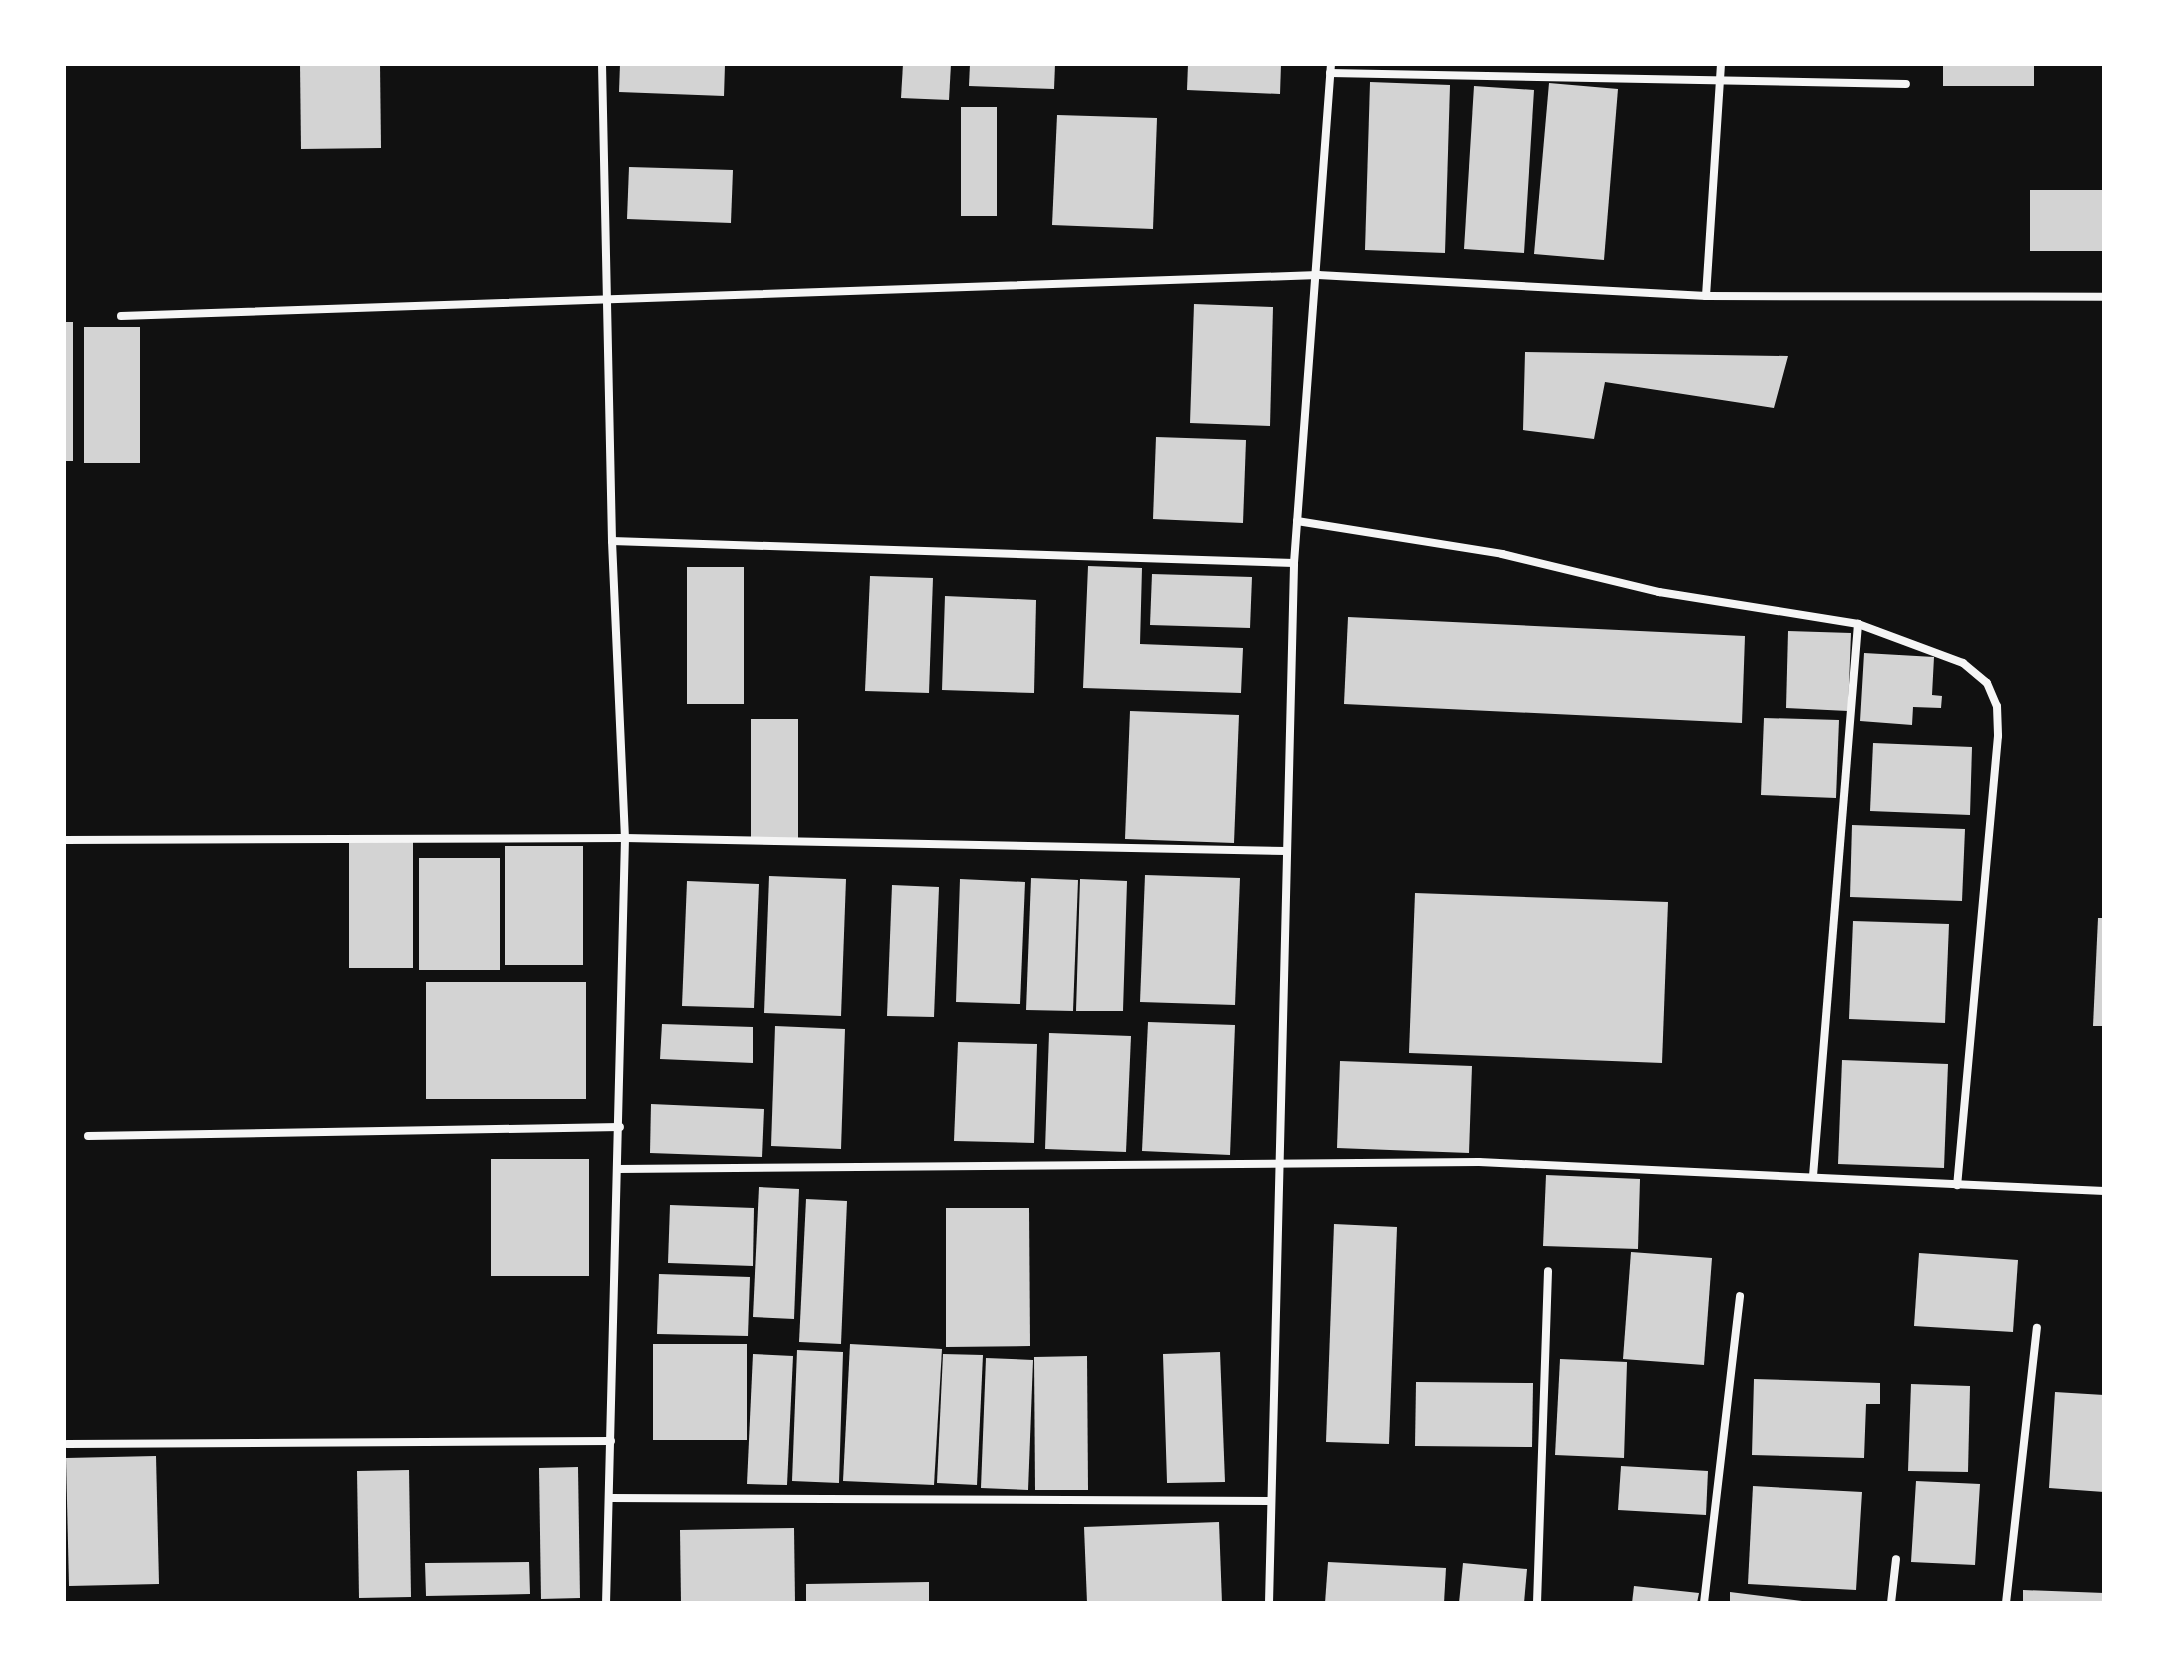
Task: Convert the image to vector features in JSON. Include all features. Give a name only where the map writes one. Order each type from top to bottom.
[{"type":"street","points":[[602,64],[612,541],[625,838],[606,1603]]},
{"type":"street","points":[[1706,296],[1721,64]]},
{"type":"street","points":[[1269,1603],[1269,1501],[1283,1162],[1286,851],[1294,563],[1318,275],[1331,69],[1906,84]]},
{"type":"street","points":[[121,316],[1318,275],[1706,296],[2104,297]]},
{"type":"street","points":[[1297,521],[1502,554],[1748,609],[1858,624],[1963,663],[1987,683],[1997,706],[1996,766],[1957,1185]]},
{"type":"street","points":[[612,541],[1294,563]]},
{"type":"street","points":[[1813,1176],[1858,624]]},
{"type":"street","points":[[64,840],[625,838],[1286,851]]},
{"type":"street","points":[[88,1136],[620,1127]]},
{"type":"street","points":[[618,1169],[1479,1162],[2104,1191]]},
{"type":"street","points":[[1537,1603],[1548,1271]]},
{"type":"street","points":[[1704,1603],[1740,1296]]},
{"type":"street","points":[[2006,1603],[2037,1328]]},
{"type":"street","points":[[67,1444],[611,1441]]},
{"type":"street","points":[[610,1498],[1269,1501]]},
{"type":"street","points":[[1891,1603],[1896,1559]]},
{"type":"building","points":[[300,64],[380,64],[381,148],[301,149]]},
{"type":"building","points":[[620,64],[725,64],[724,96],[619,92]]},
{"type":"building","points":[[903,64],[951,64],[949,100],[901,98]]},
{"type":"building","points":[[970,64],[1055,64],[1054,89],[969,86]]},
{"type":"building","points":[[1188,64],[1281,64],[1280,94],[1187,90]]},
{"type":"building","points":[[1943,64],[2034,64],[2034,86],[1943,86]]},
{"type":"building","points":[[1370,82],[1450,85],[1445,253],[1365,250]]},
{"type":"building","points":[[1549,83],[1618,89],[1604,260],[1534,254]]},
{"type":"building","points":[[1474,86],[1534,90],[1524,253],[1464,249]]},
{"type":"building","points":[[961,107],[997,107],[997,216],[961,216]]},
{"type":"building","points":[[1057,115],[1157,118],[1153,229],[1052,225]]},
{"type":"building","points":[[629,167],[733,170],[731,223],[627,219]]},
{"type":"building","points":[[2030,190],[2104,190],[2104,251],[2030,251]]},
{"type":"building","points":[[1194,304],[1273,307],[1270,426],[1190,423]]},
{"type":"building","points":[[64,322],[73,322],[73,461],[64,461]]},
{"type":"building","points":[[84,327],[140,327],[140,463],[84,463]]},
{"type":"building","points":[[1525,352],[1788,356],[1774,408],[1605,382],[1594,439],[1523,430]]},
{"type":"building","points":[[1156,437],[1246,440],[1243,523],[1153,519]]},
{"type":"building","points":[[1088,566],[1142,568],[1140,644],[1243,648],[1241,693],[1083,688]]},
{"type":"building","points":[[687,567],[744,567],[744,704],[687,704]]},
{"type":"building","points":[[1152,574],[1252,577],[1250,628],[1150,625]]},
{"type":"building","points":[[870,576],[933,578],[929,693],[865,691]]},
{"type":"building","points":[[945,596],[1036,600],[1034,693],[942,690]]},
{"type":"building","points":[[1348,617],[1745,636],[1742,723],[1344,704]]},
{"type":"building","points":[[1788,631],[1851,633],[1848,711],[1786,708]]},
{"type":"building","points":[[1864,653],[1934,657],[1932,695],[1942,696],[1941,708],[1913,707],[1912,725],[1860,721]]},
{"type":"building","points":[[1130,711],[1239,715],[1234,843],[1125,839]]},
{"type":"building","points":[[1764,718],[1839,720],[1836,798],[1761,795]]},
{"type":"building","points":[[751,719],[798,719],[798,840],[751,840]]},
{"type":"building","points":[[1873,743],[1972,747],[1970,815],[1870,811]]},
{"type":"building","points":[[1852,825],[1965,829],[1962,901],[1850,897]]},
{"type":"building","points":[[349,841],[413,841],[413,968],[349,968]]},
{"type":"building","points":[[505,846],[583,846],[583,965],[505,965]]},
{"type":"building","points":[[419,858],[500,858],[500,970],[419,970]]},
{"type":"building","points":[[1145,875],[1240,878],[1235,1005],[1140,1002]]},
{"type":"building","points":[[769,876],[846,879],[841,1016],[764,1013]]},
{"type":"building","points":[[1031,878],[1078,880],[1073,1011],[1026,1010]]},
{"type":"building","points":[[960,879],[1025,882],[1020,1004],[956,1002]]},
{"type":"building","points":[[1080,879],[1127,881],[1123,1011],[1076,1011]]},
{"type":"building","points":[[687,881],[759,884],[754,1008],[682,1006]]},
{"type":"building","points":[[892,885],[939,887],[934,1017],[887,1016]]},
{"type":"building","points":[[1415,893],[1668,902],[1662,1063],[1409,1053]]},
{"type":"building","points":[[2098,918],[2104,918],[2104,1026],[2093,1026]]},
{"type":"building","points":[[1853,921],[1949,924],[1945,1023],[1849,1019]]},
{"type":"building","points":[[426,982],[586,982],[586,1099],[426,1099]]},
{"type":"building","points":[[1148,1022],[1235,1025],[1230,1155],[1142,1151]]},
{"type":"building","points":[[662,1024],[753,1027],[753,1063],[660,1059]]},
{"type":"building","points":[[775,1026],[845,1029],[841,1149],[771,1146]]},
{"type":"building","points":[[1049,1033],[1131,1036],[1126,1152],[1045,1149]]},
{"type":"building","points":[[958,1042],[1037,1044],[1034,1143],[954,1141]]},
{"type":"building","points":[[1842,1060],[1948,1064],[1944,1168],[1838,1164]]},
{"type":"building","points":[[1340,1061],[1472,1066],[1469,1153],[1337,1148]]},
{"type":"building","points":[[651,1104],[764,1109],[762,1157],[650,1153]]},
{"type":"building","points":[[491,1159],[589,1159],[589,1276],[491,1276]]},
{"type":"building","points":[[1546,1175],[1640,1179],[1638,1249],[1543,1246]]},
{"type":"building","points":[[759,1187],[799,1189],[794,1319],[753,1317]]},
{"type":"building","points":[[806,1199],[847,1201],[841,1344],[799,1342]]},
{"type":"building","points":[[670,1205],[754,1208],[753,1266],[668,1263]]},
{"type":"building","points":[[946,1208],[1029,1208],[1030,1346],[946,1347]]},
{"type":"building","points":[[1334,1224],[1397,1227],[1389,1444],[1326,1442]]},
{"type":"building","points":[[1631,1252],[1712,1258],[1704,1365],[1623,1359]]},
{"type":"building","points":[[1919,1253],[2018,1260],[2013,1332],[1914,1326]]},
{"type":"building","points":[[659,1274],[750,1277],[748,1336],[657,1334]]},
{"type":"building","points":[[653,1344],[747,1344],[747,1440],[653,1440]]},
{"type":"building","points":[[850,1344],[942,1349],[934,1485],[843,1481]]},
{"type":"building","points":[[797,1350],[843,1352],[839,1483],[792,1481]]},
{"type":"building","points":[[1220,1352],[1225,1482],[1167,1483],[1163,1354]]},
{"type":"building","points":[[753,1354],[793,1356],[787,1485],[747,1484]]},
{"type":"building","points":[[943,1354],[983,1355],[977,1485],[937,1483]]},
{"type":"building","points":[[1087,1356],[1088,1490],[1035,1490],[1034,1357]]},
{"type":"building","points":[[986,1358],[1033,1360],[1028,1490],[981,1488]]},
{"type":"building","points":[[1560,1359],[1627,1362],[1624,1458],[1555,1455]]},
{"type":"building","points":[[1754,1379],[1880,1383],[1880,1404],[1866,1404],[1864,1458],[1752,1455]]},
{"type":"building","points":[[1416,1382],[1533,1383],[1532,1447],[1415,1446]]},
{"type":"building","points":[[1911,1384],[1970,1386],[1968,1472],[1908,1471]]},
{"type":"building","points":[[2055,1392],[2104,1395],[2104,1492],[2049,1488]]},
{"type":"building","points":[[156,1456],[159,1584],[69,1586],[66,1458]]},
{"type":"building","points":[[1621,1466],[1708,1471],[1706,1515],[1618,1510]]},
{"type":"building","points":[[578,1467],[580,1598],[541,1599],[539,1468]]},
{"type":"building","points":[[409,1470],[411,1597],[359,1598],[357,1471]]},
{"type":"building","points":[[1916,1481],[1980,1484],[1975,1565],[1911,1562]]},
{"type":"building","points":[[1753,1486],[1862,1492],[1856,1590],[1748,1584]]},
{"type":"building","points":[[1219,1522],[1222,1603],[1087,1603],[1084,1527]]},
{"type":"building","points":[[794,1528],[795,1603],[681,1603],[680,1530]]},
{"type":"building","points":[[529,1562],[530,1594],[426,1596],[425,1563]]},
{"type":"building","points":[[1328,1562],[1446,1568],[1444,1603],[1325,1603]]},
{"type":"building","points":[[1463,1563],[1527,1569],[1524,1603],[1459,1603]]},
{"type":"building","points":[[929,1582],[929,1603],[806,1603],[806,1584]]},
{"type":"building","points":[[1634,1586],[1699,1593],[1697,1603],[1632,1603]]},
{"type":"building","points":[[2023,1590],[2104,1593],[2104,1603],[2023,1603]]},
{"type":"building","points":[[1730,1592],[1802,1601],[1802,1603],[1730,1603]]}]
